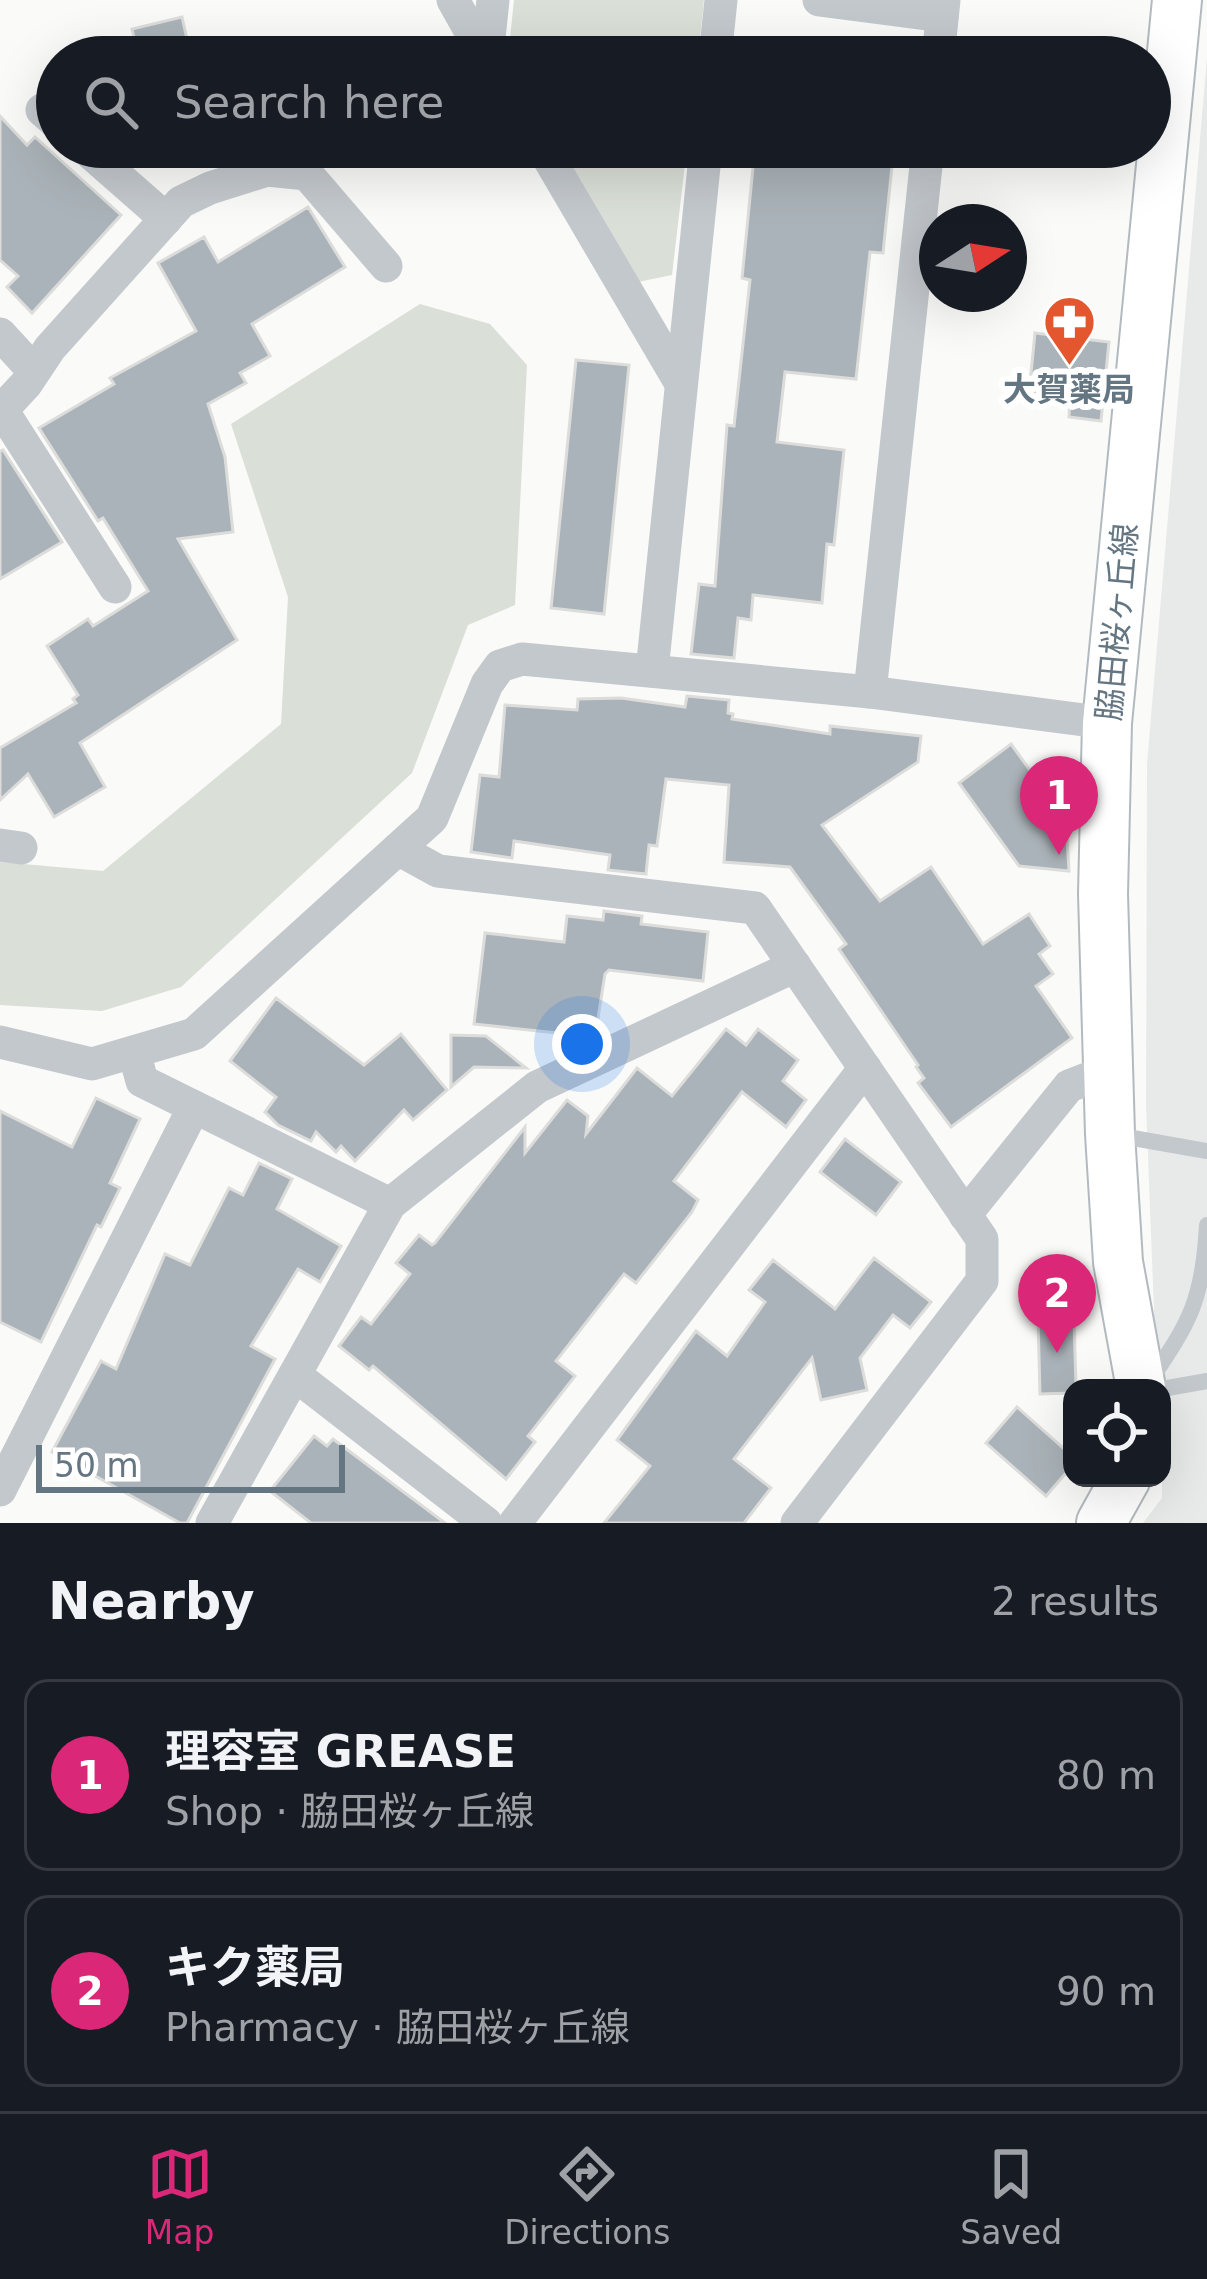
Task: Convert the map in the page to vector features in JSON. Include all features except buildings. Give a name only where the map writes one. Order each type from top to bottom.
[{"type":"street","points":[[453,0],[474,36]]},
{"type":"street","points":[[489,36],[493,0]]},
{"type":"street","points":[[717,36],[721,0]]},
{"type":"street","points":[[819,0],[943,8]]},
{"type":"street","name":"脇田桜ヶ丘線","points":[[1171,62],[1177,0]]},
{"type":"street","points":[[108,168],[166,219]]},
{"type":"street","points":[[554,168],[680,382]]},
{"type":"street","points":[[652,671],[704,168]]},
{"type":"street","points":[[869,692],[926,168]]},
{"type":"street","name":"脇田桜ヶ丘線","points":[[1141,1379],[1118,1262],[1103,894],[1107,723],[1161,168]]},
{"type":"street","points":[[115,587],[1,411],[34,371],[181,202],[267,170],[307,174],[386,266]]},
{"type":"street","points":[[0,334],[34,371]]},
{"type":"street","points":[[0,1042],[92,1064],[194,1034],[432,818],[487,684],[500,666],[522,659],[869,692],[1107,723]]},
{"type":"street","points":[[398,849],[438,871],[755,908],[982,1239],[982,1281],[797,1523]]},
{"type":"street","points":[[212,1523],[390,1204],[537,1087],[795,966]]},
{"type":"street","points":[[134,1052],[142,1081],[390,1204]]},
{"type":"street","points":[[515,1523],[865,1068]]},
{"type":"street","points":[[965,1215],[1069,1085],[1108,1071]]},
{"type":"street","points":[[0,1490],[194,1107]]},
{"type":"street","points":[[295,1376],[487,1523]]},
{"type":"street","points":[[1101,1523],[1121,1487]]},
{"type":"lane","points":[[1110,1134],[1207,1151]]},
{"type":"lane","points":[[1149,1379],[1189,1323],[1205,1268],[1207,1225]]},
{"type":"lane","points":[[1171,1388],[1207,1382]]},
{"type":"shaded area","points":[[514,0],[704,0],[700,36],[510,36]]},
{"type":"shaded area","points":[[1207,57],[1207,1523],[1143,1523],[1162,1498],[1162,1487],[1171,1487],[1171,1379],[1157,1379],[1146,1105],[1147,764]]},
{"type":"shaded area","points":[[572,168],[685,168],[672,275],[638,282]]},
{"type":"shaded area","points":[[420,304],[490,324],[527,365],[515,605],[468,625],[412,773],[181,987],[102,1011],[0,1005],[0,862],[103,871],[281,724],[288,597],[231,424]]},
{"type":"place","name":"大賀薬局","points":[[1069,368]]},
{"type":"place","name":"理容室 GREASE","points":[[1059,855]]},
{"type":"place","name":"キク薬局","points":[[1057,1353]]}]
